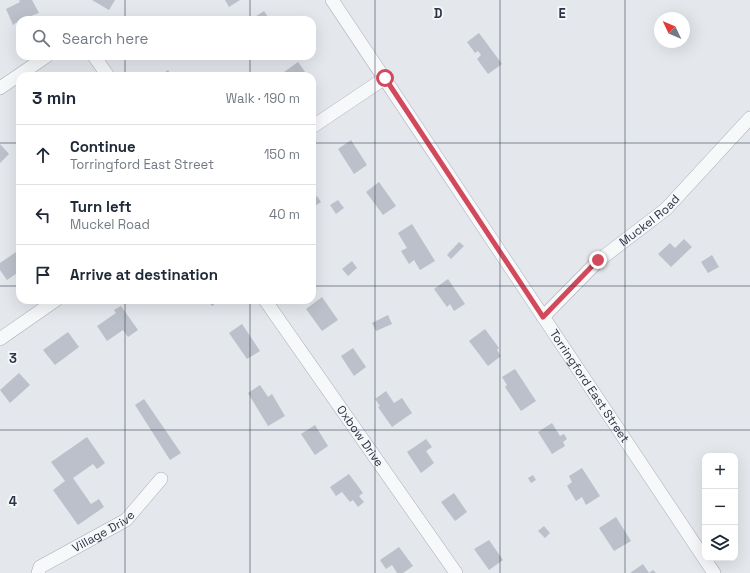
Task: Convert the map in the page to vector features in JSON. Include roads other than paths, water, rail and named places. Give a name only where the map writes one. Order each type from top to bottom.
[{"type":"street","name":"Torringford East Street","points":[[332,0],[714,573]]},
{"type":"street","points":[[24,72],[41,60]]},
{"type":"street","points":[[97,60],[105,72]]},
{"type":"street","points":[[0,88],[16,77]]},
{"type":"street","points":[[316,124],[385,78]]},
{"type":"street","name":"Muckel Road","points":[[543,317],[598,260],[666,209],[750,118]]},
{"type":"street","points":[[0,339],[50,304]]},
{"type":"street","name":"Oxbow Drive","points":[[268,304],[456,573]]},
{"type":"street","name":"Village Drive","points":[[38,573],[40,567],[126,520],[161,479]]}]
